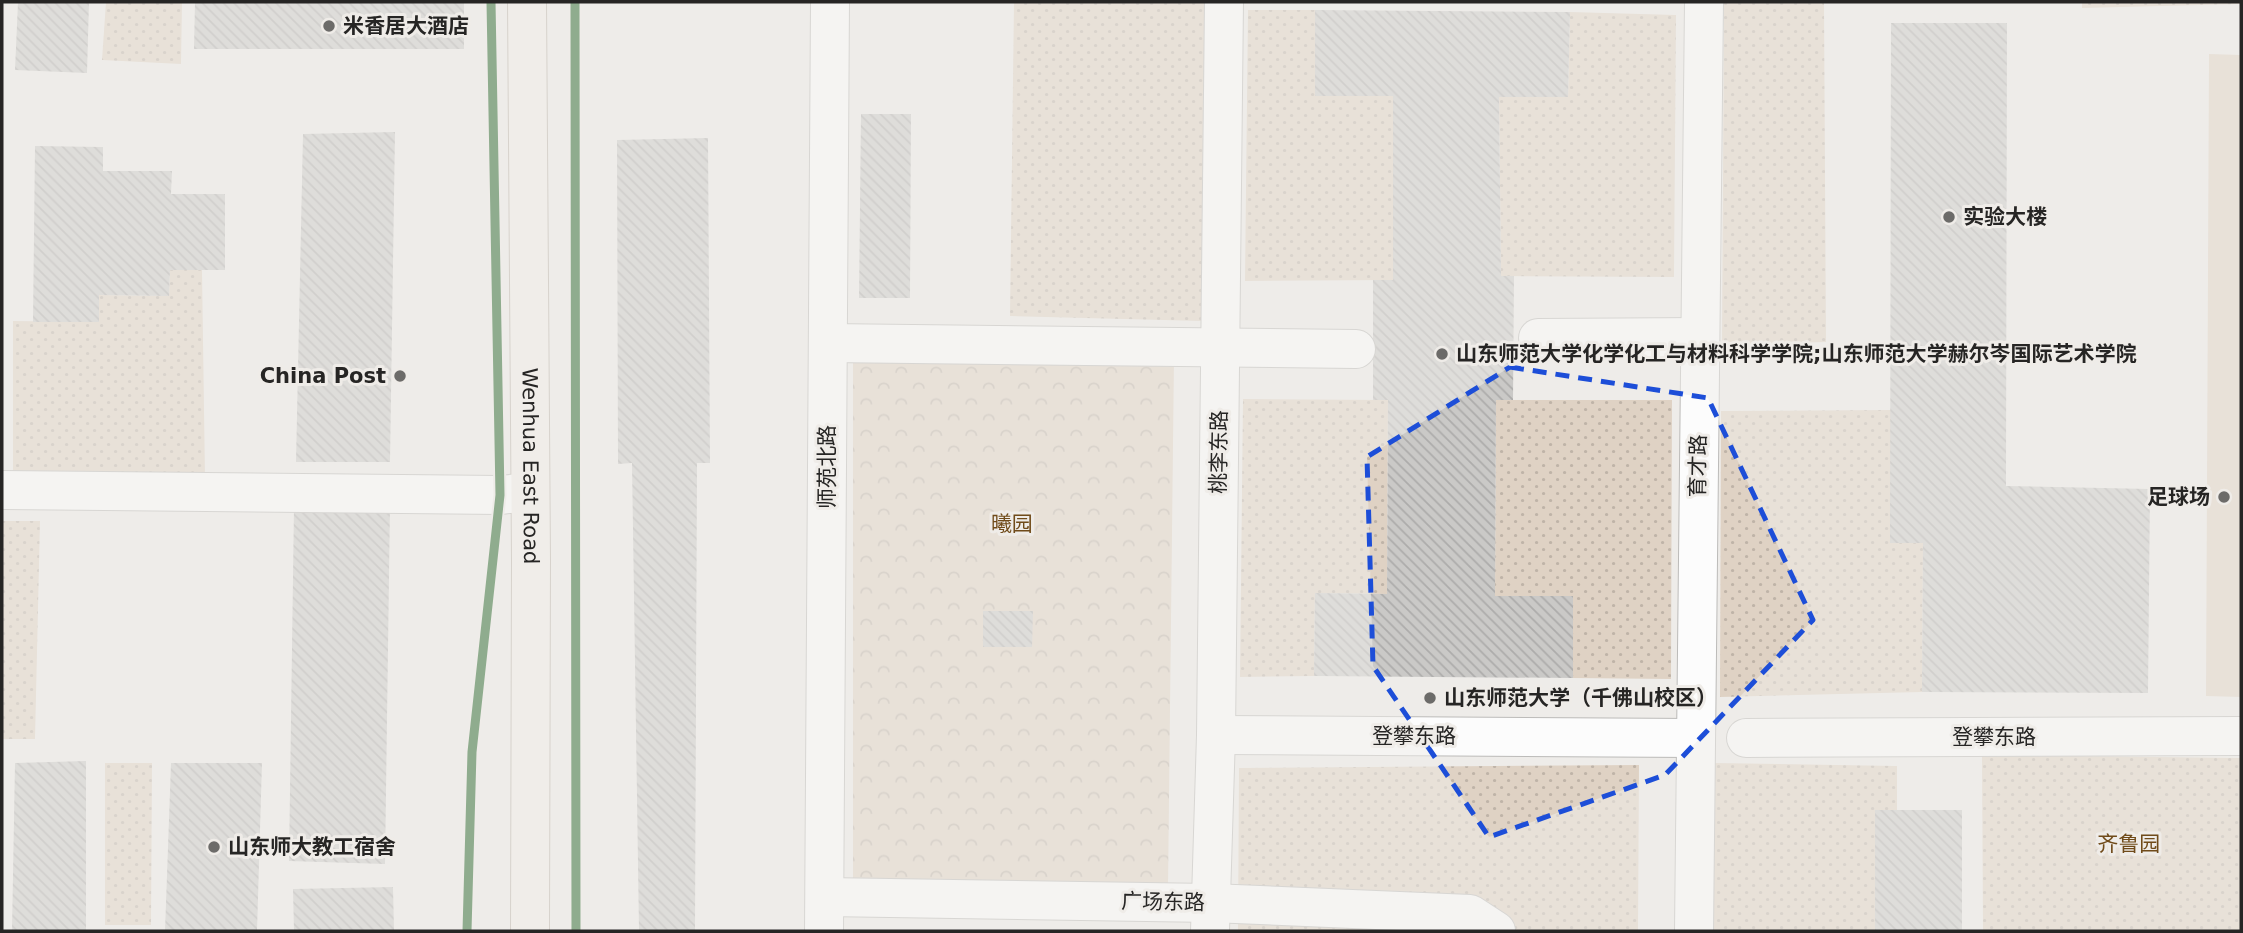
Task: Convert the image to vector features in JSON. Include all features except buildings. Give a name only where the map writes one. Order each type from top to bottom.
[{"type":"main road","name":"Wenhua East Road","points":[[527,2],[530,931]]},
{"type":"lane","name":"师苑北路","points":[[825,914],[830,2]]},
{"type":"lane","name":"桃李东路","points":[[1211,917],[1216,735],[1224,2]]},
{"type":"lane","name":"育才路","points":[[1694,931],[1704,2]]},
{"type":"lane","points":[[1538,338],[1700,337]]},
{"type":"lane","points":[[828,343],[1356,349]]},
{"type":"lane","points":[[2,490],[486,495],[530,492]]},
{"type":"lane","name":"登攀东路","points":[[1216,735],[1695,738]]},
{"type":"lane","name":"登攀东路","points":[[1746,738],[2241,736]]},
{"type":"lane","name":"广场东路","points":[[825,914],[1211,917],[1471,914],[1496,931]]},
{"type":"highlighted area","points":[[1510,367],[1708,398],[1813,620],[1665,775],[1489,837],[1373,666],[1367,457]]},
{"type":"green space","points":[[106,2],[182,2],[181,64],[102,60]]},
{"type":"green space","points":[[1014,2],[1207,2],[1202,321],[1010,316]]},
{"type":"green space","points":[[1724,2],[1824,2],[1826,342],[1722,345]]},
{"type":"green space","points":[[2082,2],[2241,2],[2241,4],[2082,8]]},
{"type":"green space","points":[[1248,10],[1315,10],[1315,96],[1393,96],[1393,280],[1245,281]]},
{"type":"green space","points":[[1570,12],[1676,15],[1674,277],[1501,276],[1499,97],[1568,97]]},
{"type":"green space","name":"足球场","points":[[2209,54],[2241,55],[2241,697],[2206,696]]},
{"type":"green space","points":[[170,270],[202,270],[205,478],[13,476],[13,321],[98,322],[99,295],[169,296]]},
{"type":"green space","name":"曦园","points":[[1174,357],[1168,888],[853,885],[853,360]]},
{"type":"green space","points":[[1243,399],[1388,400],[1387,594],[1315,593],[1314,676],[1240,677]]},
{"type":"green space","points":[[1496,400],[1672,400],[1671,679],[1573,678],[1573,596],[1495,596]]},
{"type":"green space","points":[[1891,410],[1923,543],[1922,692],[1720,697],[1721,411]]},
{"type":"green space","points":[[2,521],[40,521],[35,739],[2,739]]},
{"type":"green space","name":"齐鲁园","points":[[1982,755],[2241,758],[2241,931],[1983,931]]},
{"type":"green space","points":[[105,763],[152,763],[151,925],[105,925]]},
{"type":"green space","points":[[1714,763],[1897,766],[1897,810],[1875,811],[1875,931],[1714,931]]},
{"type":"green space","points":[[1639,765],[1638,931],[1238,931],[1239,768]]},
{"type":"cycle path","points":[[467,931],[472,752],[500,495],[491,2]]},
{"type":"cycle path","points":[[575,2],[576,931]]},
{"type":"place","name":"米香居大酒店","points":[[329,26]]},
{"type":"place","name":"实验大楼","points":[[1949,217]]},
{"type":"place","name":"山东师范大学化学化工与材料科学学院;山东师范大学赫尔岑国际艺术学院","points":[[1442,354]]},
{"type":"place","name":"China Post","points":[[400,376]]},
{"type":"place","name":"足球场","points":[[2224,497]]},
{"type":"place","name":"山东师范大学（千佛山校区）","points":[[1430,698]]},
{"type":"place","name":"山东师大教工宿舍","points":[[214,847]]}]
